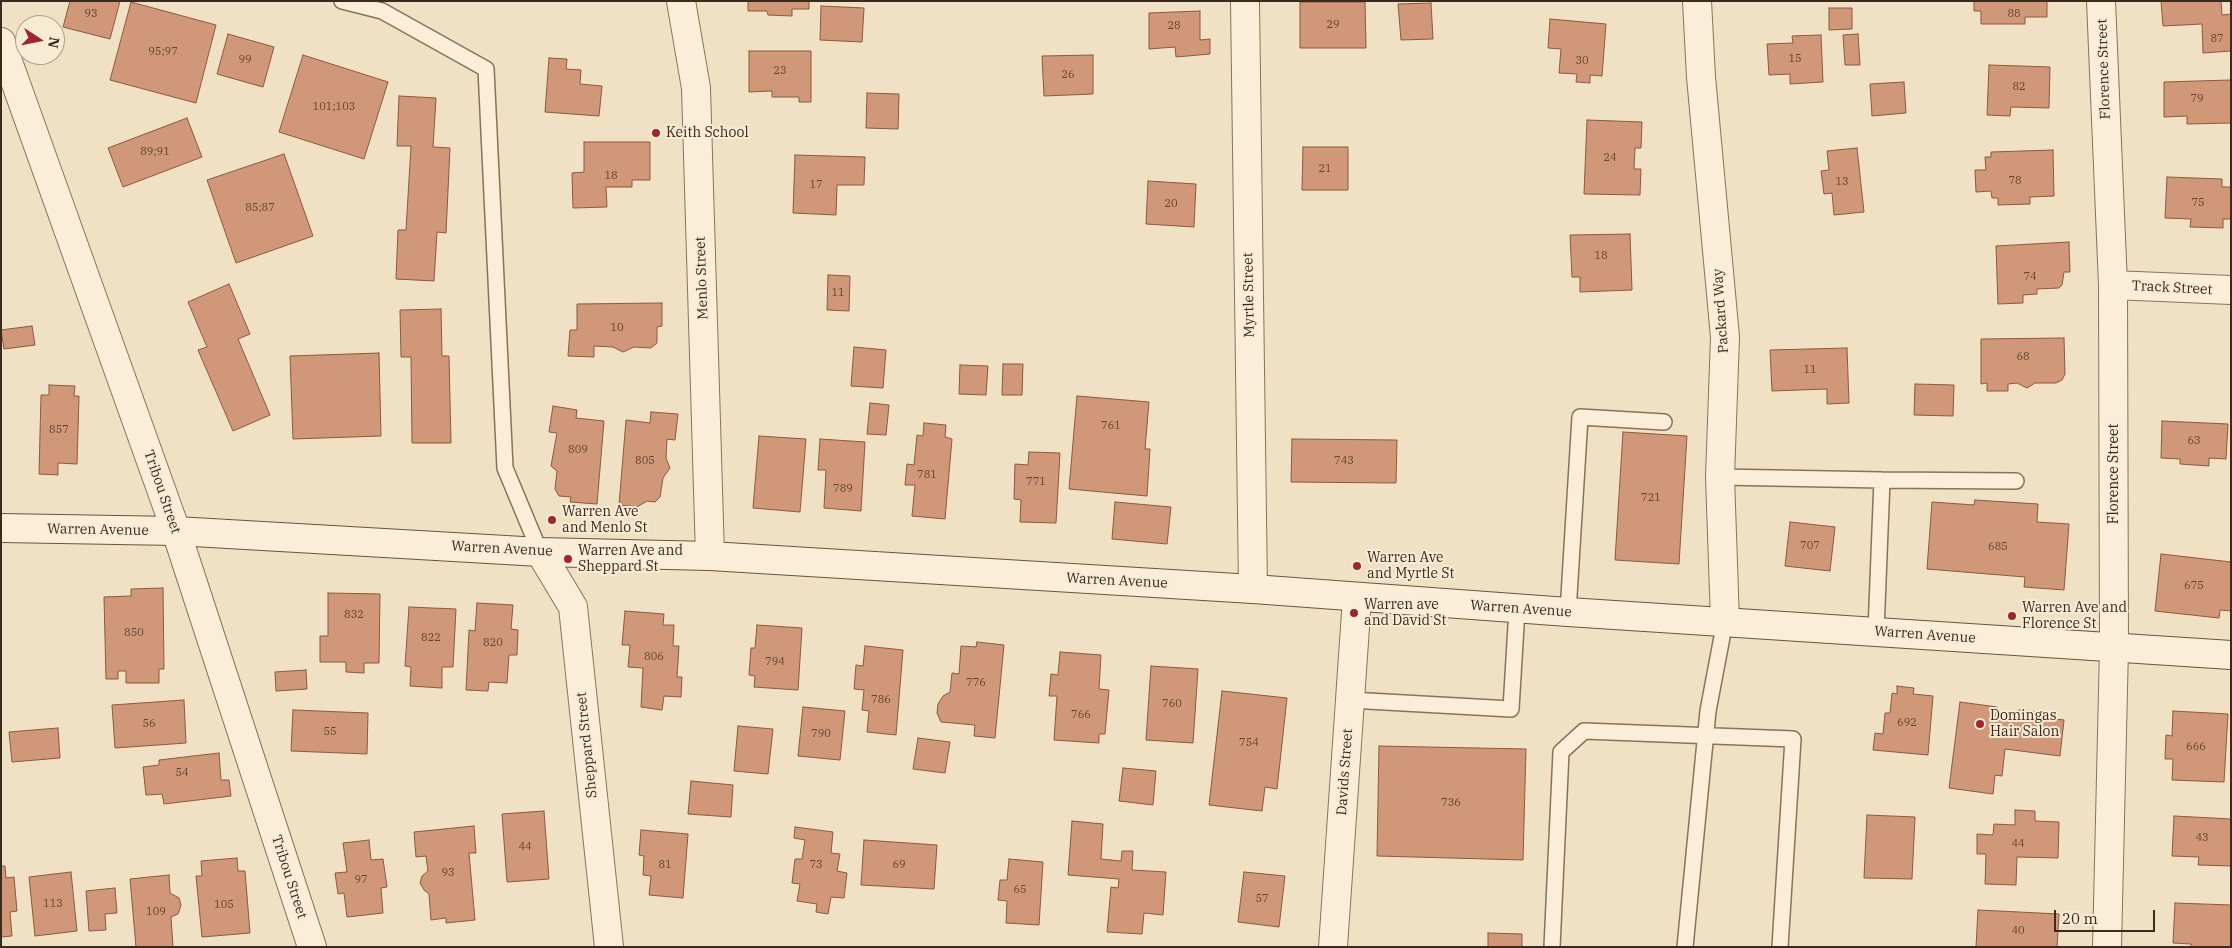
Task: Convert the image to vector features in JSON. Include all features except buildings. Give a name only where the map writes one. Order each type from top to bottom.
[{"type":"street","name":"Menlo Street","points":[[681,1],[696,88],[710,556]]},
{"type":"street","name":"Myrtle Street","points":[[1245,1],[1253,589]]},
{"type":"street","name":"Packard Way","points":[[1697,1],[1701,77],[1725,337],[1720,477],[1725,621]]},
{"type":"street","name":"Florence Street","points":[[2101,1],[2113,285],[2114,648],[2107,947]]},
{"type":"street","name":"Tribou Street","points":[[1,42],[176,531],[312,947]]},
{"type":"street","name":"Track Street","points":[[2113,285],[2231,290]]},
{"type":"street","name":"Warren Avenue","points":[[1,528],[176,531],[540,552],[710,556],[1253,589],[1517,609],[2231,655]]},
{"type":"street","name":"Sheppard Street","points":[[540,552],[573,607],[609,947]]},
{"type":"street","name":"Davids Street","points":[[1332,947],[1357,598]]},
{"type":"lane","points":[[342,1],[382,11],[486,69],[505,468],[540,552]]},
{"type":"lane","points":[[1568,612],[1580,417],[1664,422]]},
{"type":"lane","points":[[1720,477],[2016,481]]},
{"type":"lane","points":[[1876,631],[1882,480]]},
{"type":"lane","points":[[1350,700],[1511,709],[1517,609]]},
{"type":"lane","points":[[1685,947],[1708,711],[1725,621]]},
{"type":"lane","points":[[1552,947],[1561,752],[1584,731],[1793,739],[1780,947]]},
{"type":"place","name":"Keith School","points":[[656,133]]},
{"type":"place","name":"Warren Ave and Menlo St","points":[[552,520]]},
{"type":"place","name":"Warren Ave and Sheppard St","points":[[568,559]]},
{"type":"place","name":"Warren Ave and Myrtle St","points":[[1357,566]]},
{"type":"place","name":"Warren ave and David St","points":[[1354,613]]},
{"type":"place","name":"Warren Ave and Florence St","points":[[2012,616]]},
{"type":"place","name":"Domingas Hair Salon","points":[[1980,724]]}]
